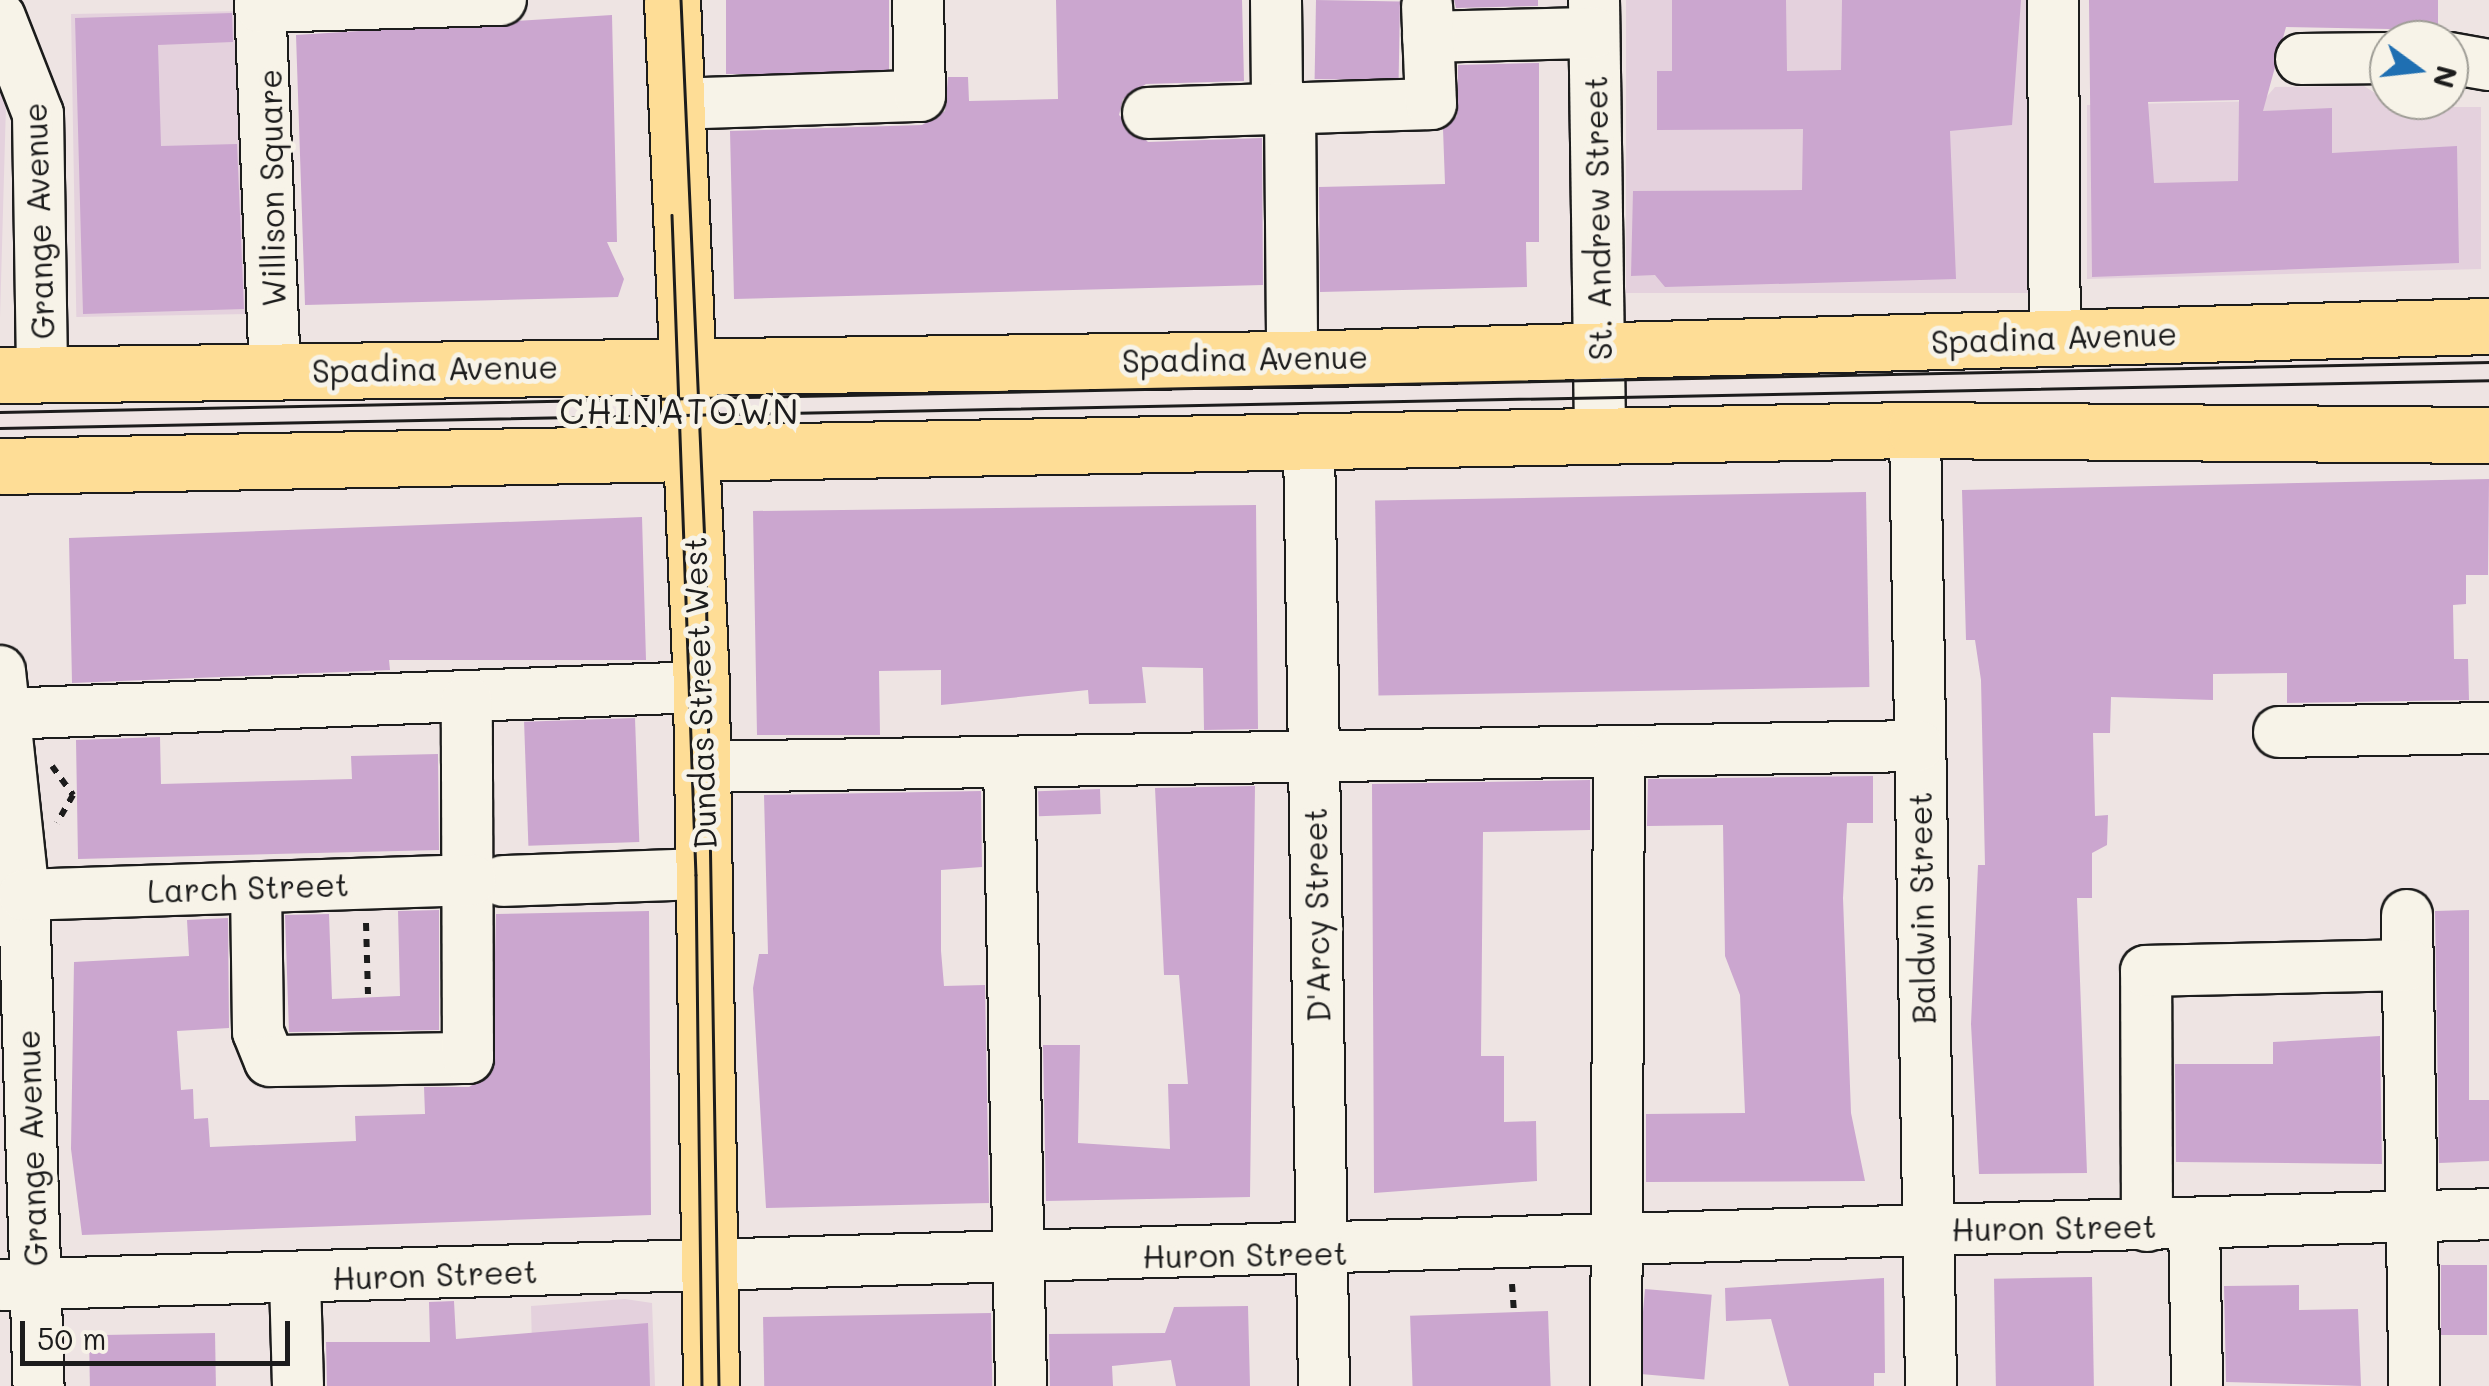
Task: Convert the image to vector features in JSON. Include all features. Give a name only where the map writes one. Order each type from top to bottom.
[{"type":"main road","name":"Dundas Street West","points":[[672,0],[701,687],[711,1386]]},
{"type":"main road","name":"Spadina Avenue","points":[[21,374],[1292,360],[2489,326]]},
{"type":"main road","points":[[0,466],[1916,430],[2489,434]]},
{"type":"street","points":[[676,104],[920,96],[918,0]]},
{"type":"street","points":[[1276,0],[1277,92],[1290,108],[1292,360]]},
{"type":"street","points":[[2053,0],[2055,337]]},
{"type":"street","name":"Willison Square","points":[[275,370],[260,4],[477,1]]},
{"type":"street","name":"Grange Avenue","points":[[0,16],[17,86],[21,374]]},
{"type":"street","points":[[1148,113],[1432,104],[1428,22],[1594,16]]},
{"type":"street","name":"St. Andrew Street","points":[[1594,16],[1600,436]]},
{"type":"street","points":[[2301,59],[2369,58]]},
{"type":"street","name":"Baldwin Street","points":[[1916,430],[1931,1386]]},
{"type":"street","name":"D'Arcy Street","points":[[1308,444],[1324,1386]]},
{"type":"street","points":[[2,692],[466,701],[518,690],[701,687]]},
{"type":"street","name":"Grange Avenue","points":[[2,692],[15,770],[24,895],[18,1284],[38,1386]]},
{"type":"street","points":[[256,887],[258,1032],[270,1061],[444,1064],[468,1058],[475,1035],[487,880],[466,701]]},
{"type":"street","points":[[2279,732],[2489,728]]},
{"type":"street","points":[[702,767],[1918,746]]},
{"type":"street","points":[[1616,1386],[1620,753]]},
{"type":"street","points":[[1008,762],[1022,1386]]},
{"type":"street","name":"Larch Street","points":[[24,895],[704,874]]},
{"type":"street","points":[[2407,915],[2414,1386]]},
{"type":"street","points":[[2197,1386],[2170,1225],[2146,971],[2408,966]]},
{"type":"street","name":"Huron Street","points":[[18,1284],[1616,1245],[1927,1230],[2489,1214]]},
{"type":"street","points":[[295,1279],[298,1386]]},
{"type":"path","points":[[15,770],[61,771],[74,794],[61,821],[41,826]]},
{"type":"path","points":[[366,907],[368,994]]},
{"type":"shaded area","points":[[1626,0],[2031,0],[2031,293],[1626,293]]},
{"type":"shaded area","points":[[243,11],[248,314],[76,317],[71,14]]},
{"type":"shaded area","points":[[0,75],[6,104],[0,318]]},
{"type":"shaded area","points":[[2364,86],[2369,89],[2369,120],[2469,120],[2469,107],[2481,107],[2481,269],[2087,279],[2087,105],[2263,101],[2275,87]]},
{"type":"shaded area","points":[[625,1299],[652,1303],[655,1386],[533,1386],[531,1306]]},
{"type":"building","points":[[726,0],[889,0],[889,74],[726,74]]},
{"type":"building","points":[[1056,0],[1242,0],[1244,81],[1146,84],[1123,99],[1119,115],[1148,142],[1262,138],[1263,285],[734,299],[730,131],[922,125],[945,111],[948,77],[968,77],[969,101],[1058,99]]},
{"type":"building","points":[[1316,0],[1400,1],[1399,80],[1315,79]]},
{"type":"building","points":[[1454,0],[1538,0],[1538,6],[1456,8]]},
{"type":"building","points":[[1672,0],[1786,0],[1787,71],[1841,70],[1842,0],[2021,0],[2012,125],[1950,131],[1956,279],[1665,287],[1655,275],[1631,276],[1633,191],[1802,190],[1803,129],[1657,130],[1657,71],[1672,71]]},
{"type":"building","points":[[2089,0],[2438,0],[2438,20],[2369,20],[2369,29],[2286,27],[2263,111],[2332,108],[2332,153],[2457,146],[2459,263],[2092,277]],"holes":[[[2239,100],[2238,181],[2154,183],[2148,102]]]},
{"type":"building","points":[[232,13],[233,42],[158,45],[161,146],[237,144],[244,309],[83,314],[75,18]]},
{"type":"building","points":[[612,15],[617,242],[607,242],[624,279],[618,297],[305,305],[296,35]]},
{"type":"building","points":[[1539,63],[1539,242],[1526,242],[1527,287],[1320,292],[1319,187],[1445,184],[1443,129],[1457,116],[1458,65]]},
{"type":"building","points":[[2489,479],[2488,575],[2466,575],[2466,604],[2453,605],[2454,659],[2468,659],[2469,700],[2287,703],[2287,673],[2213,674],[2213,700],[2111,697],[2110,733],[2093,733],[2095,816],[2108,815],[2107,845],[2092,853],[2092,898],[2077,898],[2087,1173],[1979,1174],[1971,1024],[1978,865],[1985,865],[1981,680],[1975,640],[1966,640],[1962,490]]},
{"type":"building","points":[[1866,492],[1869,687],[1378,696],[1375,501]]},
{"type":"building","points":[[1256,505],[1258,729],[1204,730],[1203,668],[1142,667],[1146,703],[1089,704],[1088,690],[941,705],[941,670],[879,671],[880,735],[757,735],[753,511]]},
{"type":"building","points":[[642,517],[646,660],[389,660],[390,670],[72,683],[69,538]]},
{"type":"building","points":[[635,718],[639,842],[528,846],[524,722]]},
{"type":"building","points":[[160,737],[161,784],[352,779],[351,756],[438,754],[439,850],[78,859],[76,740]]},
{"type":"building","points":[[1873,776],[1873,823],[1847,823],[1843,898],[1851,1113],[1865,1181],[1646,1182],[1646,1114],[1745,1113],[1740,995],[1725,956],[1723,825],[1647,826],[1648,779]]},
{"type":"building","points":[[1590,780],[1590,830],[1483,832],[1481,1056],[1504,1056],[1504,1122],[1536,1121],[1537,1181],[1374,1193],[1372,784]]},
{"type":"building","points":[[1255,786],[1250,1197],[1046,1201],[1043,1045],[1080,1045],[1078,1143],[1170,1149],[1168,1084],[1188,1084],[1179,975],[1164,975],[1155,788]]},
{"type":"building","points":[[1100,789],[1101,814],[1039,816],[1038,791]]},
{"type":"building","points":[[981,791],[982,867],[941,870],[941,951],[944,986],[985,985],[989,1203],[766,1208],[753,988],[759,954],[768,954],[764,795]]},
{"type":"building","points":[[439,910],[439,1030],[289,1032],[285,915],[329,914],[332,999],[400,996],[398,911]]},
{"type":"building","points":[[2469,910],[2469,1100],[2489,1100],[2489,1161],[2439,1163],[2435,911]]},
{"type":"building","points":[[649,911],[651,1215],[82,1235],[71,1149],[74,962],[189,956],[187,920],[228,918],[229,1028],[177,1031],[181,1090],[193,1089],[194,1119],[208,1118],[210,1147],[356,1141],[355,1116],[425,1114],[424,1087],[469,1087],[492,1073],[496,914]]},
{"type":"building","points":[[2380,1036],[2382,1164],[2176,1162],[2175,1064],[2273,1064],[2273,1042]]},
{"type":"building","points":[[2441,1265],[2487,1265],[2487,1335],[2441,1335]]},
{"type":"building","points":[[2092,1277],[2094,1386],[1996,1386],[1994,1279]]},
{"type":"building","points":[[1884,1278],[1885,1373],[1874,1373],[1874,1386],[1789,1386],[1771,1319],[1726,1321],[1725,1288]]},
{"type":"building","points":[[2299,1285],[2299,1310],[2358,1309],[2361,1386],[2226,1382],[2224,1286]]},
{"type":"building","points":[[1645,1289],[1712,1295],[1704,1380],[1638,1374]]},
{"type":"building","points":[[454,1301],[456,1339],[648,1323],[650,1386],[327,1386],[326,1342],[430,1342],[429,1302]]},
{"type":"building","points":[[1248,1306],[1250,1386],[1176,1386],[1171,1360],[1112,1366],[1113,1386],[1050,1386],[1049,1334],[1165,1333],[1174,1307]]},
{"type":"building","points":[[1548,1311],[1551,1386],[1413,1386],[1410,1316]]},
{"type":"building","points":[[991,1313],[992,1386],[764,1386],[763,1317]]},
{"type":"building","points":[[215,1333],[216,1386],[90,1386],[89,1335]]},
{"type":"tram line","points":[[681,0],[706,568],[719,1386]]},
{"type":"tram line","points":[[672,215],[696,875],[702,1386]]},
{"type":"tram line","points":[[0,412],[2489,362]]},
{"type":"tram line","points":[[0,428],[2489,380]]},
{"type":"district","name":"CHINATOWN","points":[[680,410]]}]
